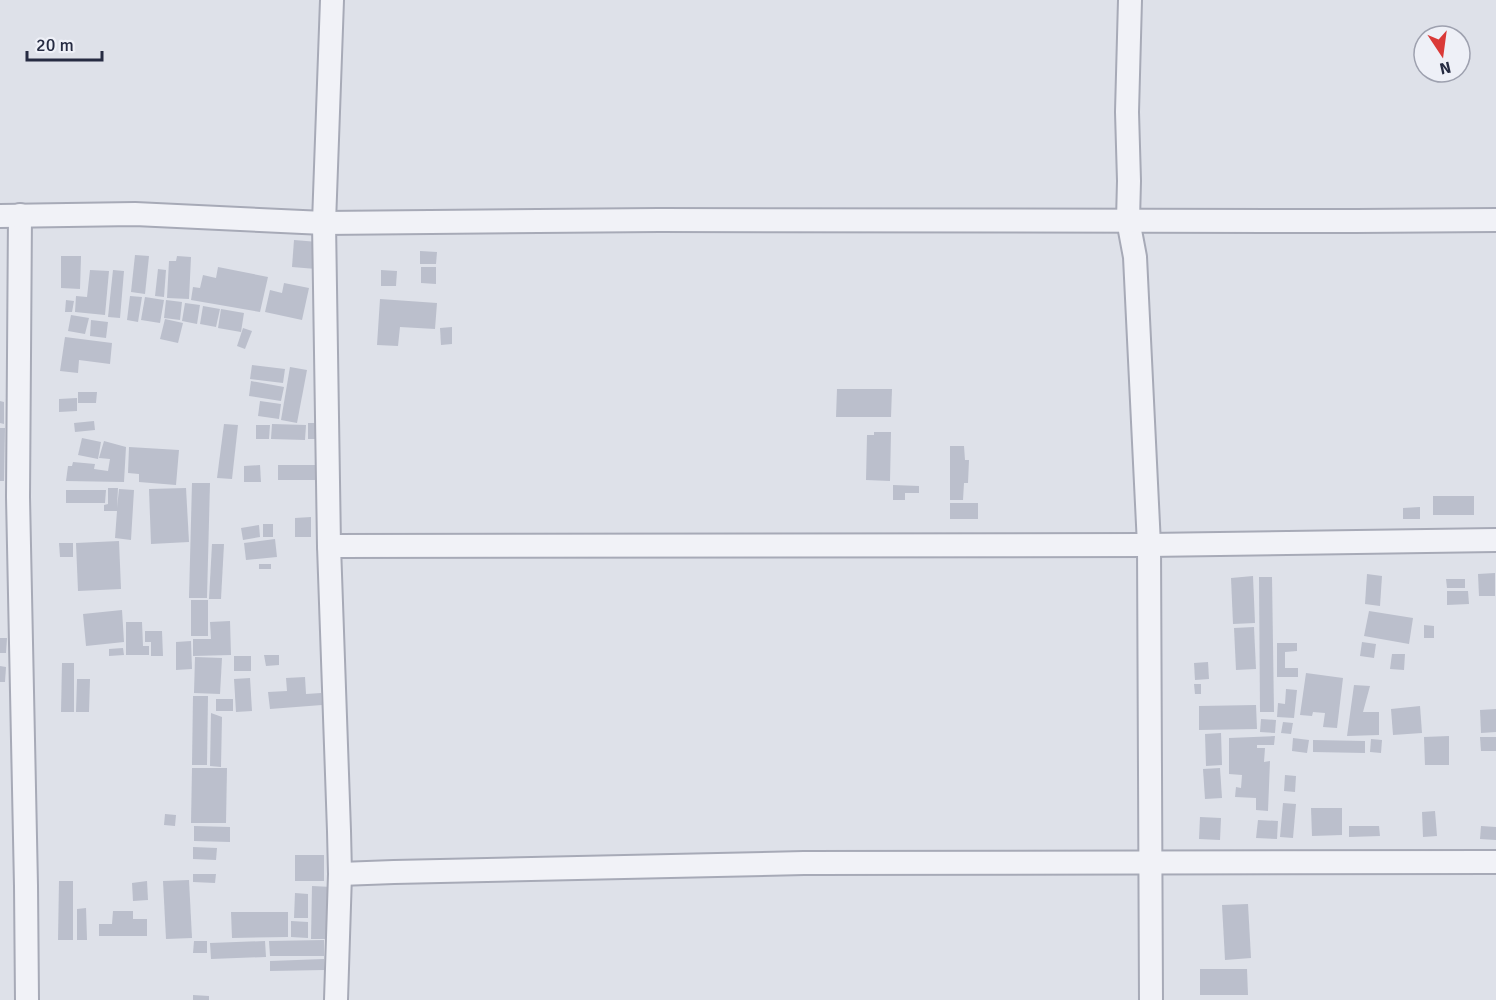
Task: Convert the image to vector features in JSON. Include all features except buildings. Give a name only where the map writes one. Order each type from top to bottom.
[{"type":"street","points":[[332,0],[324,223],[329,546],[339,831],[336,1000]]},
{"type":"street","points":[[1130,0],[1127,112],[1130,181],[1128,220],[1135,257],[1149,545],[1151,1000]]},
{"type":"street","points":[[27,1000],[18,497],[10,216],[135,214],[324,223],[659,220],[1496,220]]},
{"type":"street","points":[[329,546],[1149,545],[1496,540]]},
{"type":"street","points":[[339,874],[804,863],[1496,862]]}]
